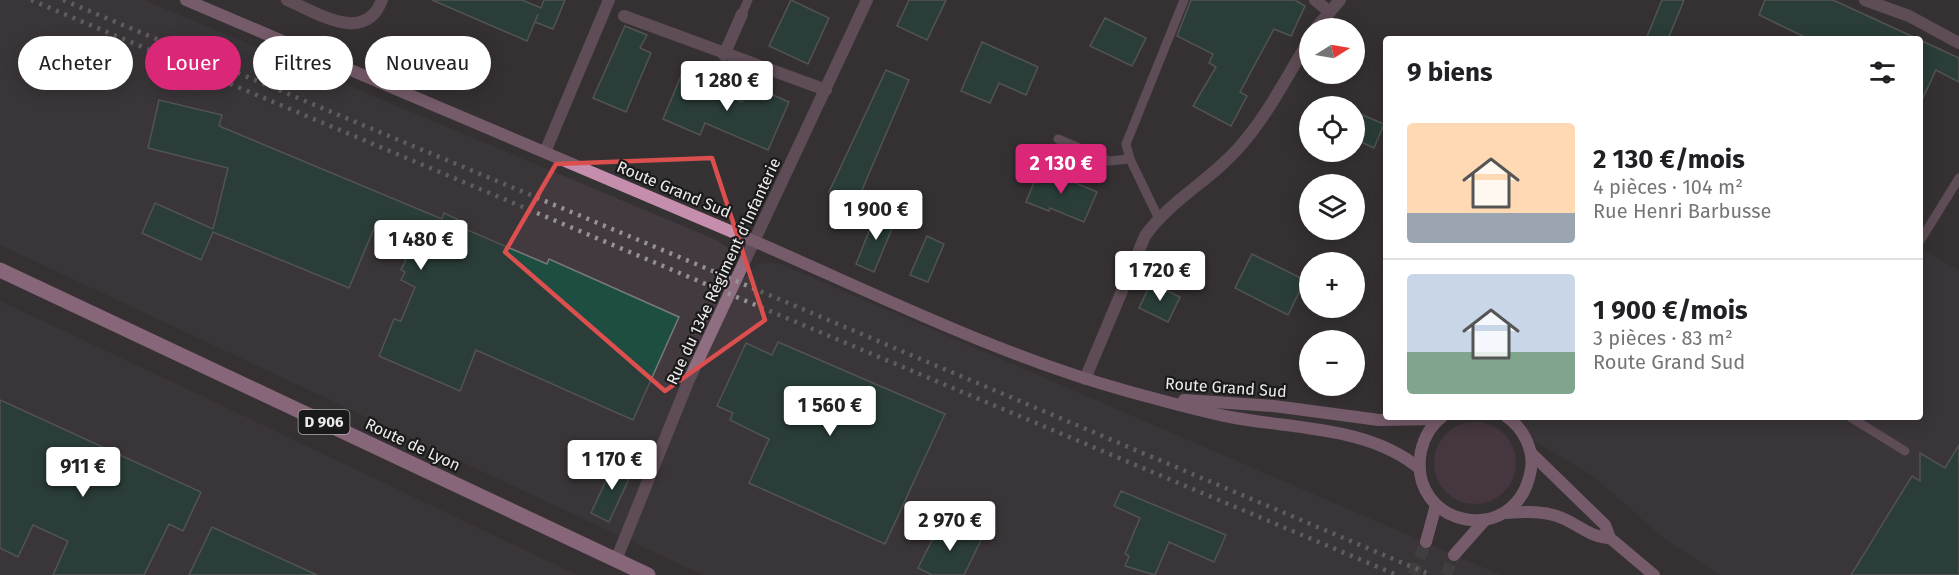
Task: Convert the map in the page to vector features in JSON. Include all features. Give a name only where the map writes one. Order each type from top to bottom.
[{"type":"main road","name":"Route Grand Sud","points":[[186,0],[754,241],[985,343],[1085,379],[1152,398],[1230,417],[1358,438],[1404,456],[1420,470]]},
{"type":"main road","name":"Route de Lyon","points":[[0,270],[648,575]]},
{"type":"main road","name":"Route Grand Sud","points":[[1152,398],[1274,406],[1383,420]]},
{"type":"main road","points":[[1440,420],[1423,444],[1420,470],[1425,489],[1436,505],[1467,521],[1485,520],[1504,513],[1548,513],[1599,538],[1610,538]]},
{"type":"main road","points":[[1513,420],[1531,453],[1605,525],[1610,538],[1654,575]]},
{"type":"main road","points":[[1504,513],[1525,489],[1531,466],[1531,453]]},
{"type":"main road","points":[[1426,542],[1436,505]]},
{"type":"main road","points":[[1454,555],[1485,520]]},
{"type":"street","points":[[286,0],[353,24],[369,21],[379,10],[382,0]]},
{"type":"street","points":[[546,152],[609,0]]},
{"type":"street","name":"Rue du 134e Régiment d'Infanterie","points":[[616,560],[688,382],[867,0]]},
{"type":"street","points":[[1315,0],[1330,12]]},
{"type":"street","points":[[1325,18],[1340,0]]},
{"type":"street","points":[[1865,0],[1909,16],[1959,44]]},
{"type":"street","points":[[724,55],[742,14]]},
{"type":"street","points":[[624,16],[724,55],[826,90]]},
{"type":"street","points":[[1085,379],[1145,236],[1158,217],[1219,168],[1243,144],[1299,56]]},
{"type":"lane","points":[[742,14],[748,0]]},
{"type":"lane","points":[[1158,217],[1130,159],[1126,144],[1184,0]]},
{"type":"lane","points":[[1058,139],[1109,161],[1130,159]]},
{"type":"lane","points":[[1923,236],[1959,178]]},
{"type":"lane","points":[[1855,420],[1905,451]]},
{"type":"highlighted area","points":[[712,158],[765,320],[665,391],[505,252],[556,164]]},
{"type":"shaded area","points":[[0,0],[144,0],[230,36],[145,36],[145,90],[241,90],[241,41],[253,46],[253,90],[353,90],[353,88],[714,239],[727,247],[732,255],[729,274],[743,279],[757,265],[769,262],[783,265],[1501,575],[703,575],[0,245]]},
{"type":"shaded area","points":[[1923,250],[1959,271],[1959,575],[1720,575],[1666,540],[1594,477],[1500,420],[1923,420]]},
{"type":"shaded area","points":[[0,301],[183,387],[577,575],[0,575]]},
{"type":"shaded area","points":[[1467,422],[1483,422],[1498,429],[1509,440],[1516,455],[1513,479],[1504,492],[1483,504],[1467,504],[1452,497],[1441,486],[1434,471],[1434,455],[1441,440],[1452,429]]},
{"type":"building","points":[[432,0],[522,0],[541,8],[544,0],[565,0],[553,29],[535,22],[538,14],[527,41]]},
{"type":"building","points":[[791,0],[829,18],[808,64],[769,46]]},
{"type":"building","points":[[909,0],[946,0],[927,40],[897,26]]},
{"type":"building","points":[[1191,0],[1295,0],[1305,6],[1291,36],[1274,29],[1240,92],[1247,96],[1231,126],[1193,106],[1216,67],[1209,63],[1213,54],[1177,36]]},
{"type":"building","points":[[1662,0],[1684,0],[1669,36],[1647,36]]},
{"type":"building","points":[[1765,0],[1833,0],[1911,36],[1803,36],[1759,15]]},
{"type":"building","points":[[1105,18],[1146,38],[1132,66],[1090,46]]},
{"type":"building","points":[[625,26],[647,35],[640,48],[651,53],[626,112],[593,98]]},
{"type":"building","points":[[1923,41],[1959,58],[1959,82],[1936,70],[1923,98]]},
{"type":"building","points":[[982,42],[1038,67],[1026,95],[999,83],[990,103],[961,91]]},
{"type":"building","points":[[886,70],[909,80],[856,204],[829,192]]},
{"type":"building","points":[[681,76],[742,102],[750,85],[789,102],[768,150],[705,123],[700,135],[663,119]]},
{"type":"building","points":[[159,100],[222,115],[219,126],[442,219],[444,213],[468,224],[465,229],[547,264],[549,259],[679,317],[633,420],[476,350],[460,391],[379,356],[394,319],[401,321],[415,287],[401,280],[405,272],[401,270],[410,243],[375,226],[349,288],[213,232],[201,260],[142,233],[155,203],[213,229],[228,168],[148,148]]},
{"type":"building","points":[[1365,116],[1383,124],[1374,148],[1365,144]]},
{"type":"building","points":[[1040,168],[1097,192],[1084,222],[1050,208],[1049,211],[1026,202]]},
{"type":"building","points":[[877,211],[896,219],[874,272],[856,264]]},
{"type":"building","points":[[927,236],[944,244],[928,282],[910,275]]},
{"type":"building","points":[[1252,254],[1299,277],[1299,292],[1288,315],[1235,288]]},
{"type":"building","points":[[1151,283],[1180,297],[1168,322],[1139,308]]},
{"type":"building","points":[[778,342],[945,414],[885,544],[749,483],[769,439],[730,420],[733,413],[717,406],[746,343],[772,355]]},
{"type":"building","points":[[0,400],[201,492],[183,531],[169,524],[144,575],[53,575],[68,541],[33,525],[18,557],[0,548]]},
{"type":"building","points":[[1959,445],[1959,575],[1851,575],[1912,476],[1920,481],[1920,453],[1945,468]]},
{"type":"building","points":[[615,461],[633,470],[609,522],[591,513]]},
{"type":"building","points":[[1121,491],[1226,535],[1214,562],[1169,542],[1155,575],[1125,566],[1129,556],[1125,554],[1140,518],[1114,506]]},
{"type":"building","points":[[942,521],[981,540],[964,575],[932,575],[918,568]]},
{"type":"building","points":[[212,527],[317,575],[189,575]]},
{"type":"tunnel","points":[[1413,575],[1426,542]]},
{"type":"tunnel","points":[[1446,575],[1454,555]]},
{"type":"railway","points":[[31,0],[1397,575]]},
{"type":"railway","points":[[63,0],[696,264],[1431,575]]}]
